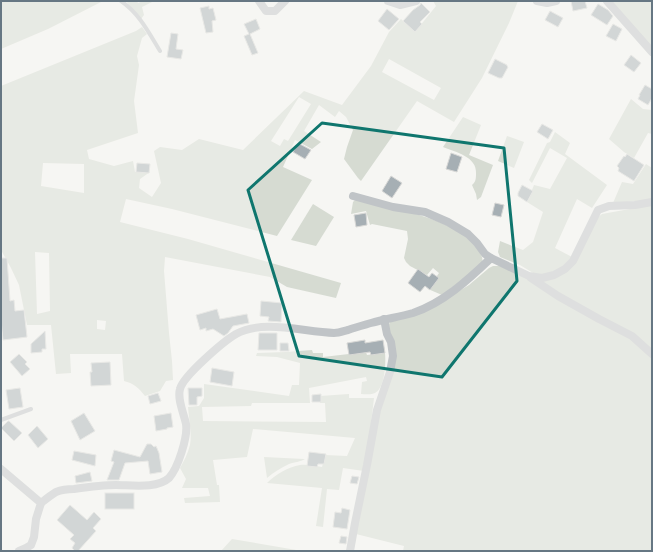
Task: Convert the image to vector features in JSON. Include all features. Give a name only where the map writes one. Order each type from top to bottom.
[{"type":"street","points":[[259,1],[266,11],[275,10],[285,1]]},
{"type":"street","points":[[388,1],[400,5],[416,1]]},
{"type":"street","points":[[537,1],[547,4],[556,1]]},
{"type":"street","points":[[607,1],[652,52]]},
{"type":"street","points":[[353,196],[393,207],[425,212],[448,222],[468,234],[485,254],[491,258],[529,276],[572,304],[632,336],[652,354]]},
{"type":"street","points":[[529,276],[542,278],[554,275],[565,269],[573,261],[598,210],[609,206],[635,205],[652,202]]},
{"type":"street","points":[[26,550],[31,545],[34,537],[36,519],[41,502],[57,492],[94,486],[146,486],[168,479],[176,465],[186,436],[186,426],[179,396],[183,381],[195,368],[235,334],[252,328],[269,327],[336,334],[384,319],[412,313],[427,307],[455,290],[491,258]]},
{"type":"street","points":[[350,551],[377,410],[390,372],[393,356],[391,342],[384,319]]},
{"type":"street","points":[[1,470],[41,502]]},
{"type":"lane","points":[[121,1],[139,17],[160,51]]},
{"type":"lane","points":[[1,420],[30,410]]},
{"type":"highlighted area","points":[[322,123],[504,148],[517,281],[442,377],[299,356],[248,190]]},
{"type":"shaded area","points":[[1,1],[103,1],[48,29],[1,49]]},
{"type":"shaded area","points":[[126,1],[137,1],[138,3],[143,1],[154,1],[142,7],[144,15],[141,19]]},
{"type":"shaded area","points":[[433,1],[518,1],[482,78],[454,122],[417,101],[361,181],[344,159],[353,130],[346,117],[339,111],[335,117],[319,105],[304,131],[321,142],[312,149],[295,140],[283,167],[312,180],[277,236],[172,209],[126,199],[120,222],[188,239],[341,283],[336,298],[287,287],[270,277],[165,257],[164,271],[173,380],[166,381],[160,391],[145,396],[136,386],[124,381],[122,354],[70,354],[71,373],[56,374],[51,325],[27,325],[19,285],[1,250],[1,86],[136,31],[142,27],[147,34],[142,38],[137,56],[139,65],[134,101],[138,133],[87,150],[89,159],[114,166],[133,161],[135,172],[150,172],[140,179],[139,188],[152,197],[161,183],[154,151],[160,147],[182,150],[199,139],[243,150],[304,91],[342,105],[371,66],[389,32],[401,19],[415,32],[436,6]],"holes":[[[389,59],[441,88],[434,100],[382,72]],[[299,97],[311,104],[288,141],[284,139],[280,146],[271,141]],[[43,163],[84,164],[84,193],[41,186]],[[35,252],[49,253],[50,311],[37,314]],[[97,320],[106,321],[105,330],[97,329]]]},
{"type":"shaded area","points":[[610,1],[652,1],[652,49]]},
{"type":"shaded area","points":[[631,99],[643,109],[652,110],[652,134],[648,133],[634,158],[624,152],[609,139]]},
{"type":"shaded area","points":[[463,117],[481,125],[469,155],[493,165],[481,197],[477,200],[472,185],[476,177],[473,163],[465,156],[443,147]]},
{"type":"shaded area","points":[[555,132],[570,143],[565,154],[607,185],[592,208],[577,199],[555,248],[572,257],[559,270],[538,276],[520,265],[500,257],[498,252],[500,241],[523,250],[533,242],[543,212],[527,202],[534,185],[550,189],[567,158],[550,148],[532,183],[529,180],[547,143],[550,142]]},
{"type":"shaded area","points":[[507,136],[524,142],[514,168],[498,161]]},
{"type":"shaded area","points":[[646,164],[652,168],[652,200],[613,203],[622,182],[633,184]]},
{"type":"shaded area","points":[[355,200],[426,217],[460,232],[472,243],[482,256],[483,264],[442,295],[428,289],[439,273],[433,268],[427,275],[410,266],[406,262],[404,258],[408,239],[407,231],[372,224],[370,225],[366,211],[351,214],[353,202]]},
{"type":"shaded area","points":[[313,204],[334,217],[316,246],[291,240]]},
{"type":"shaded area","points":[[652,205],[652,551],[403,551],[404,546],[356,534],[381,397],[393,368],[388,325],[392,320],[444,300],[469,285],[493,266],[500,266],[533,280],[568,270],[597,218],[602,214]]},
{"type":"shaded area","points":[[312,350],[313,353],[323,353],[323,357],[366,352],[367,355],[385,353],[385,369],[381,386],[375,393],[361,394],[362,382],[367,381],[366,377],[309,388],[310,403],[252,403],[251,406],[202,407],[203,421],[326,422],[325,403],[320,403],[320,396],[349,394],[349,398],[374,398],[364,471],[343,468],[339,490],[327,489],[323,527],[316,526],[322,488],[267,483],[282,471],[291,467],[305,465],[322,467],[325,455],[347,456],[355,438],[253,429],[247,457],[213,460],[217,485],[219,485],[220,502],[185,503],[184,498],[210,496],[208,488],[182,488],[186,479],[180,468],[186,457],[191,440],[188,407],[199,406],[204,398],[204,384],[289,396],[292,385],[299,385],[300,363],[277,357],[256,356],[257,353]]},
{"type":"shaded area","points":[[264,457],[305,459],[289,464],[267,478]]},
{"type":"shaded area","points":[[232,539],[302,551],[221,551]]},
{"type":"building","points":[[571,1],[585,1],[587,8],[573,11]]},
{"type":"building","points":[[421,3],[430,12],[420,22],[422,24],[415,32],[403,21]]},
{"type":"building","points":[[598,4],[608,10],[613,16],[607,25],[591,15]]},
{"type":"building","points":[[209,6],[209,9],[213,8],[216,20],[212,21],[213,32],[206,33],[200,8]]},
{"type":"building","points":[[387,9],[399,19],[389,30],[378,21]]},
{"type":"building","points":[[550,11],[563,18],[558,27],[545,20]]},
{"type":"building","points":[[256,19],[260,29],[250,34],[258,53],[252,55],[244,36],[249,34],[244,24]]},
{"type":"building","points":[[613,24],[622,29],[616,41],[606,36]]},
{"type":"building","points":[[171,33],[178,34],[176,49],[183,50],[181,59],[167,57]]},
{"type":"building","points":[[631,55],[641,63],[634,72],[624,65]]},
{"type":"building","points":[[495,59],[508,67],[502,78],[488,73]]},
{"type":"building","points":[[645,85],[652,89],[652,98],[648,105],[638,99]]},
{"type":"building","points":[[542,124],[553,130],[548,139],[537,132]]},
{"type":"building","points":[[298,143],[311,150],[305,159],[293,152]]},
{"type":"building","points":[[451,153],[462,157],[457,172],[446,169]]},
{"type":"building","points":[[627,154],[644,165],[634,181],[618,171],[619,168],[617,166]]},
{"type":"building","points":[[137,163],[150,164],[149,173],[136,172]]},
{"type":"building","points":[[391,176],[402,183],[392,198],[382,191]]},
{"type":"building","points":[[522,185],[533,191],[527,202],[518,196]]},
{"type":"building","points":[[495,203],[504,205],[501,217],[492,215]]},
{"type":"building","points":[[366,213],[367,225],[356,227],[354,215]]},
{"type":"building","points":[[1,258],[7,258],[10,301],[14,300],[15,311],[24,310],[27,337],[3,340],[1,320]]},
{"type":"building","points":[[418,269],[429,277],[432,273],[439,278],[430,290],[425,286],[420,292],[408,283]]},
{"type":"building","points":[[261,301],[282,303],[281,322],[268,321],[269,317],[260,316]]},
{"type":"building","points":[[217,309],[220,319],[247,314],[249,323],[233,326],[224,336],[213,329],[206,331],[206,328],[200,330],[196,315]]},
{"type":"building","points":[[45,331],[46,349],[42,349],[42,352],[31,353],[31,344]]},
{"type":"building","points":[[259,333],[277,333],[277,350],[258,350]]},
{"type":"building","points":[[365,340],[365,343],[383,340],[385,353],[371,355],[370,352],[349,355],[347,343]]},
{"type":"building","points":[[280,343],[288,343],[289,351],[280,351]]},
{"type":"building","points":[[19,354],[27,362],[25,364],[30,369],[22,376],[10,362]]},
{"type":"building","points":[[110,362],[111,385],[91,386],[91,363]]},
{"type":"building","points":[[212,368],[234,372],[232,386],[210,382]]},
{"type":"building","points":[[20,388],[23,407],[9,409],[6,390]]},
{"type":"building","points":[[188,388],[202,388],[202,396],[197,397],[197,405],[189,405]]},
{"type":"building","points":[[158,393],[161,401],[150,404],[148,396]]},
{"type":"building","points":[[321,394],[321,402],[312,402],[312,395]]},
{"type":"building","points":[[84,413],[95,431],[80,440],[71,421]]},
{"type":"building","points":[[171,413],[173,427],[156,431],[154,416]]},
{"type":"building","points":[[8,421],[22,433],[14,441],[1,428]]},
{"type":"building","points":[[37,426],[48,439],[38,448],[28,435]]},
{"type":"building","points":[[147,444],[151,444],[154,447],[156,446],[159,453],[162,472],[150,474],[148,461],[125,463],[119,480],[107,480],[114,462],[111,461],[114,450],[140,457]]},
{"type":"building","points":[[74,451],[96,455],[95,466],[72,460]]},
{"type":"building","points":[[309,452],[326,454],[324,464],[318,464],[317,467],[307,466]]},
{"type":"building","points":[[90,472],[92,481],[76,483],[75,476]]},
{"type":"building","points":[[352,476],[359,477],[357,484],[350,483]]},
{"type":"building","points":[[105,493],[134,493],[134,509],[105,509]]},
{"type":"building","points":[[70,505],[87,520],[94,512],[101,519],[93,528],[96,531],[78,551],[75,551],[72,548],[75,543],[70,539],[74,535],[57,520]]},
{"type":"building","points":[[342,508],[350,510],[347,529],[333,527],[335,512],[341,513]]},
{"type":"building","points":[[341,536],[347,537],[346,544],[339,543]]}]
